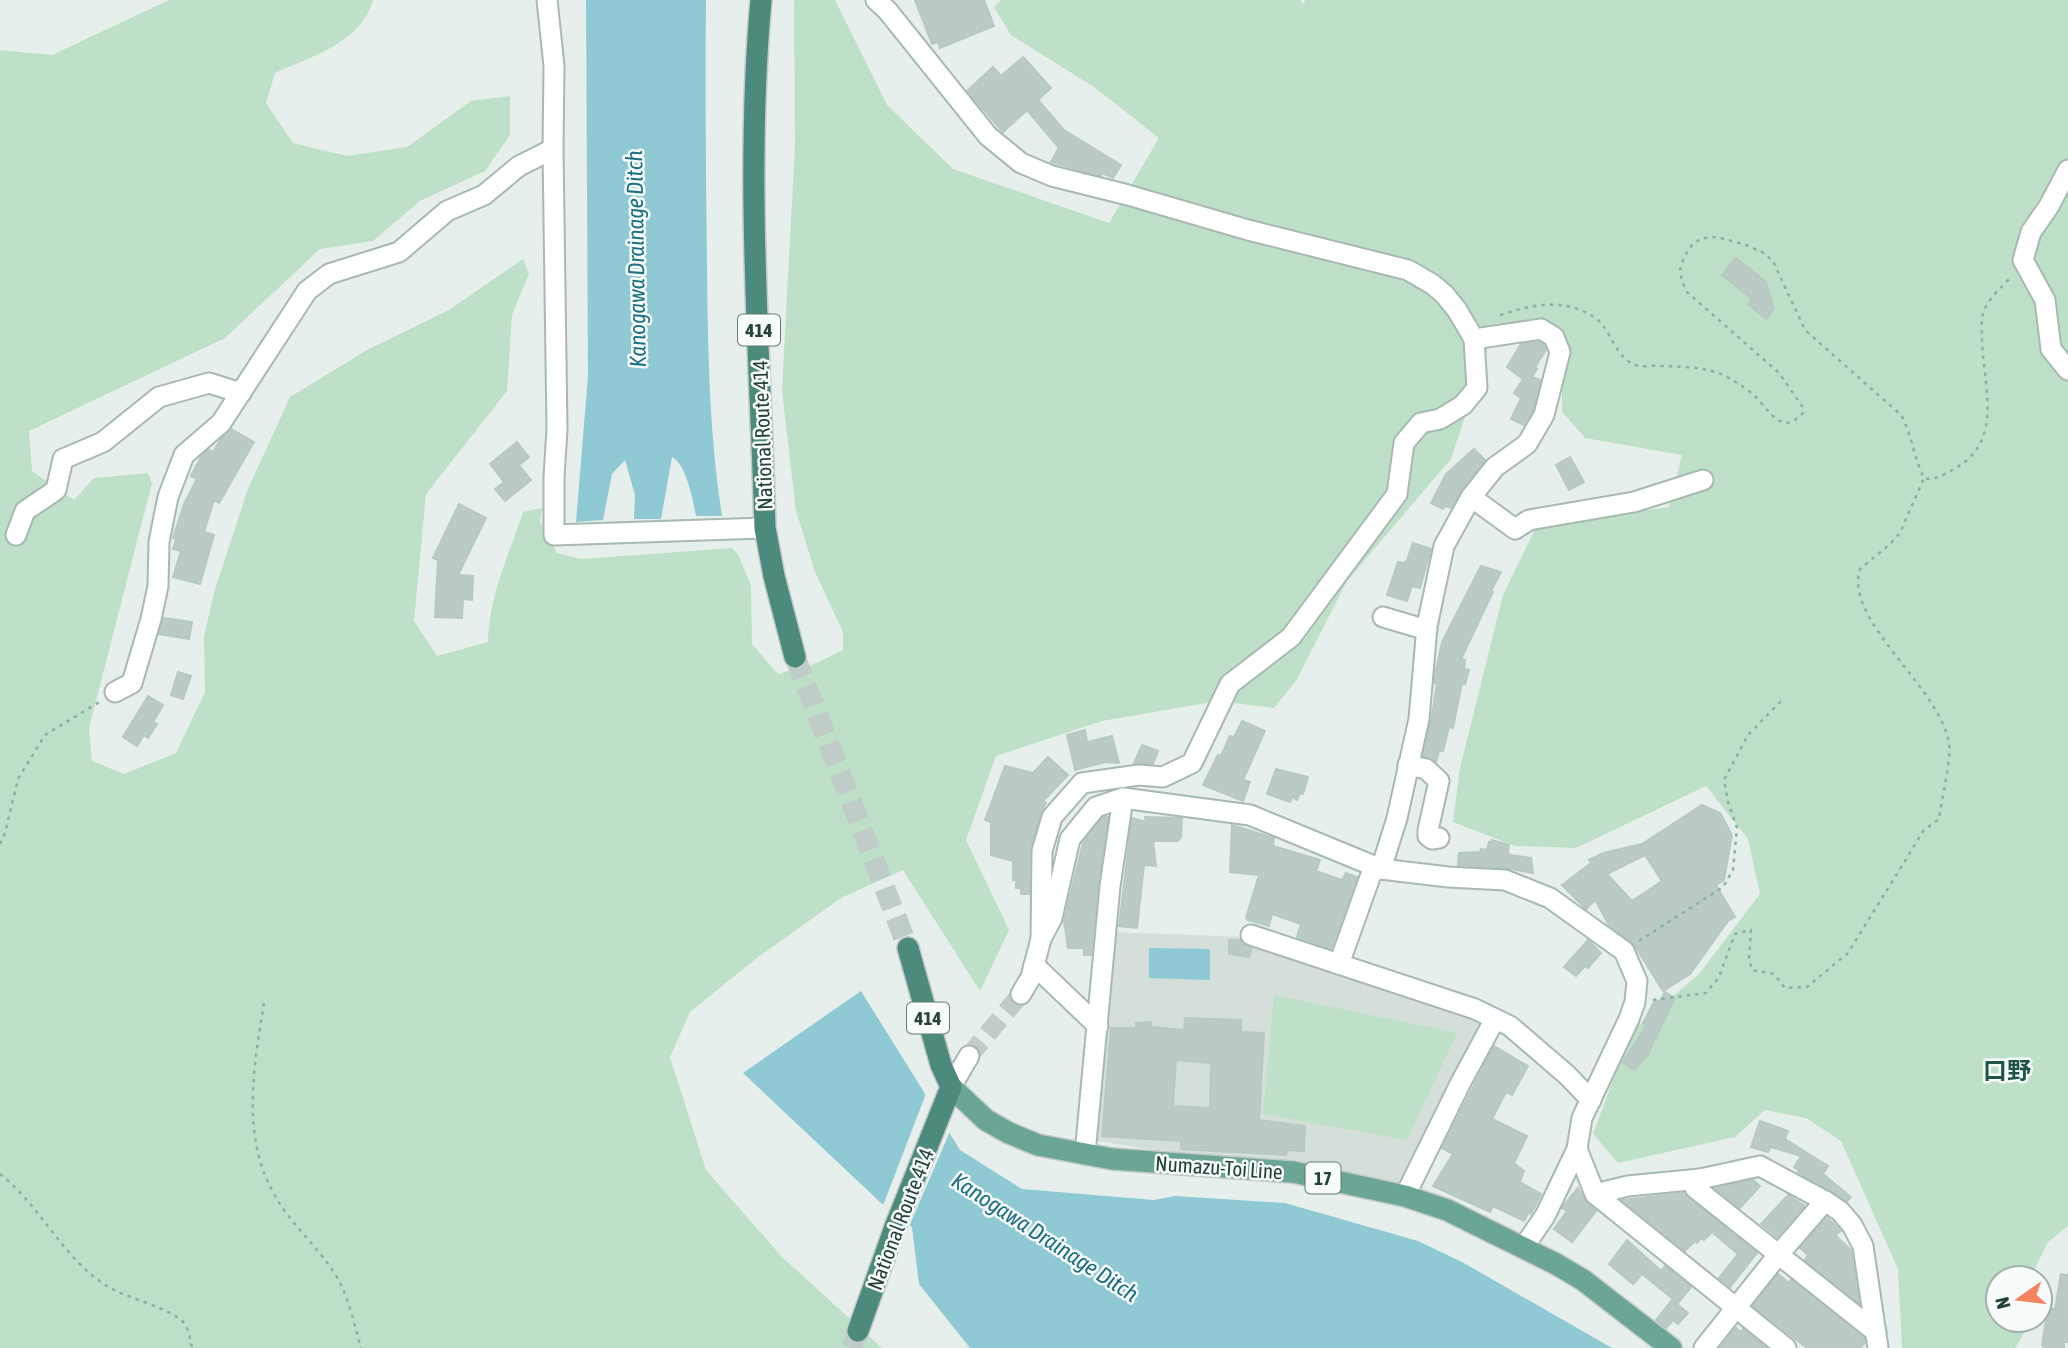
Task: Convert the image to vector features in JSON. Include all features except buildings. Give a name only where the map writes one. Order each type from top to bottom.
[{"type":"highway","name":"National Route 414","points":[[761,0],[756,55],[754,171],[765,528],[774,576],[795,657]]},
{"type":"highway","name":"414","points":[[908,948],[941,1065],[951,1087]]},
{"type":"highway","name":"National Route 414","points":[[858,1331],[895,1227],[951,1087]]},
{"type":"main road","name":"Numazu-Toi Line","points":[[951,1087],[986,1120],[1038,1145],[1112,1159],[1293,1172],[1405,1196],[1447,1210],[1583,1280],[1671,1348]]},
{"type":"street","points":[[547,0],[554,66],[557,429],[554,536],[765,528]]},
{"type":"street","points":[[876,0],[887,10],[988,136],[1021,163],[1052,176],[1248,230],[1408,270],[1444,294],[1474,339],[1477,388],[1462,405],[1440,419],[1422,423],[1405,443],[1397,494],[1291,637],[1230,684],[1192,763],[1163,777],[1139,775],[1083,783],[1052,817],[1042,851],[1041,939]]},
{"type":"street","points":[[115,692],[132,683],[148,632],[158,586],[159,542],[169,497],[184,455],[221,423],[307,291],[329,274],[398,252],[447,211],[484,195],[519,166],[553,149]]},
{"type":"street","points":[[2068,170],[2049,206],[2031,232],[2023,260],[2045,300],[2051,349],[2068,370]]},
{"type":"street","points":[[1339,964],[1397,818],[1419,719],[1427,629],[1444,545],[1471,497],[1495,467],[1527,444],[1544,415],[1560,352],[1554,337],[1541,329],[1474,339]]},
{"type":"street","points":[[16,535],[25,511],[56,490],[63,459],[103,442],[159,397],[209,383],[241,393]]},
{"type":"street","points":[[1471,497],[1515,529],[1529,520],[1634,502],[1692,478]]},
{"type":"street","points":[[1384,617],[1427,629]]},
{"type":"street","points":[[1408,765],[1426,769],[1438,781],[1428,836],[1432,839],[1439,838]]},
{"type":"street","points":[[1085,1154],[1110,886],[1123,798]]},
{"type":"street","points":[[1021,994],[1031,977],[1041,939],[1052,918],[1070,839],[1096,807],[1123,798],[1250,815],[1378,868],[1448,877],[1505,880],[1550,898],[1624,951],[1637,981],[1635,1002],[1629,1019],[1582,1118],[1577,1149],[1545,1216],[1523,1248]]},
{"type":"street","points":[[1251,935],[1475,1009],[1510,1026],[1567,1075],[1591,1100]]},
{"type":"street","points":[[1034,965],[1098,1026]]},
{"type":"street","points":[[1405,1196],[1495,1019]]},
{"type":"street","points":[[951,1087],[969,1056]]},
{"type":"street","points":[[1577,1149],[1595,1194],[1786,1348]]},
{"type":"street","points":[[1595,1194],[1628,1186],[1700,1179],[1760,1166],[1825,1201],[1840,1211],[1852,1225],[1863,1246],[1877,1340]]},
{"type":"street","points":[[1700,1179],[1695,1188],[1877,1340]]},
{"type":"street","points":[[1704,1348],[1777,1255],[1825,1201]]},
{"type":"path","points":[[1500,316],[1529,306],[1551,303],[1571,306],[1592,315],[1603,324],[1626,360],[1639,366],[1701,367],[1714,370],[1755,396],[1777,421],[1786,423],[1797,419],[1803,413],[1802,406],[1779,373],[1707,311],[1682,282],[1680,270],[1684,257],[1692,245],[1702,238],[1717,237],[1746,245],[1762,252],[1773,261],[1805,330],[1901,415],[1909,430],[1924,478],[1900,533],[1860,569],[1857,587],[1868,617],[1932,704],[1950,745],[1939,818],[1924,830],[1848,953],[1807,987],[1785,988],[1774,974],[1752,970],[1749,960],[1751,930],[1735,934],[1719,977],[1706,993],[1635,1002]]},
{"type":"path","points":[[1924,478],[1930,480],[1959,466],[1983,442],[1988,412],[1982,317],[1986,305],[2021,267],[2023,260]]},
{"type":"path","points":[[0,844],[5,834],[18,779],[45,735],[115,692]]},
{"type":"path","points":[[1624,951],[1723,887],[1733,870],[1737,828],[1724,780],[1748,735],[1782,700]]},
{"type":"path","points":[[264,1003],[253,1086],[253,1118],[262,1168],[272,1191],[287,1214],[332,1269],[344,1289],[361,1348]]},
{"type":"path","points":[[0,1174],[85,1271],[121,1294],[183,1321],[192,1348]]},
{"type":"shaded area","points":[[1113,932],[1245,937],[1482,1022],[1400,1183],[1291,1161],[1146,1149],[1093,1140]]},
{"type":"green space","points":[[169,0],[373,0],[367,15],[346,38],[319,54],[275,73],[266,103],[293,143],[347,156],[407,147],[471,101],[510,96],[510,135],[485,171],[420,201],[373,241],[320,249],[225,338],[29,431],[32,471],[74,500],[94,478],[148,473],[152,483],[89,728],[92,761],[124,774],[176,753],[205,692],[204,636],[215,589],[248,489],[290,397],[367,350],[449,310],[523,259],[529,274],[512,315],[507,391],[426,494],[414,621],[437,656],[488,642],[496,591],[523,512],[542,508],[540,522],[557,553],[582,559],[732,548],[739,556],[751,586],[752,644],[778,674],[817,663],[843,650],[843,632],[815,572],[796,511],[782,391],[795,145],[794,0],[835,0],[887,105],[953,169],[1109,223],[1159,138],[1094,87],[1011,35],[994,7],[1001,0],[1300,0],[1304,4],[1305,0],[2068,0],[2068,1226],[2048,1242],[2037,1264],[1984,1264],[1984,1334],[2023,1334],[2015,1348],[1902,1348],[1898,1269],[1841,1141],[1806,1118],[1765,1110],[1735,1137],[1618,1163],[1593,1134],[1631,1032],[1699,974],[1760,894],[1748,839],[1706,786],[1576,848],[1515,846],[1453,822],[1460,768],[1503,595],[1537,525],[1669,507],[1682,455],[1585,438],[1562,412],[1562,330],[1496,323],[1451,459],[1347,581],[1296,681],[1274,708],[1218,701],[1102,721],[996,756],[966,840],[1009,930],[980,991],[903,870],[841,898],[758,957],[690,1012],[670,1057],[706,1170],[782,1257],[882,1348],[0,1348],[0,50],[52,55]]},
{"type":"green space","points":[[1274,995],[1457,1033],[1407,1140],[1263,1114]]},
{"type":"water","name":"Kanogawa Drainage Ditch","points":[[586,0],[706,0],[709,360],[714,453],[722,516],[696,516],[682,467],[672,457],[661,519],[634,519],[635,495],[625,460],[612,474],[603,520],[576,522],[588,376]]},
{"type":"water","points":[[1149,948],[1210,949],[1210,980],[1149,978]]},
{"type":"water","name":"Kanogawa Drainage Ditch","points":[[861,991],[960,1150],[1022,1189],[1154,1200],[1175,1196],[1285,1203],[1418,1241],[1462,1262],[1612,1348],[970,1348],[919,1284],[912,1227],[880,1202],[743,1073]]},
{"type":"pier","points":[[927,1091],[951,1129],[908,1229],[882,1208]]},
{"type":"tunnel","points":[[795,657],[908,948]]},
{"type":"tunnel","points":[[969,1056],[1021,994]]},
{"type":"tunnel","points":[[852,1348],[858,1331]]},
{"type":"district","name":"口野","points":[[2007,1070]]}]
